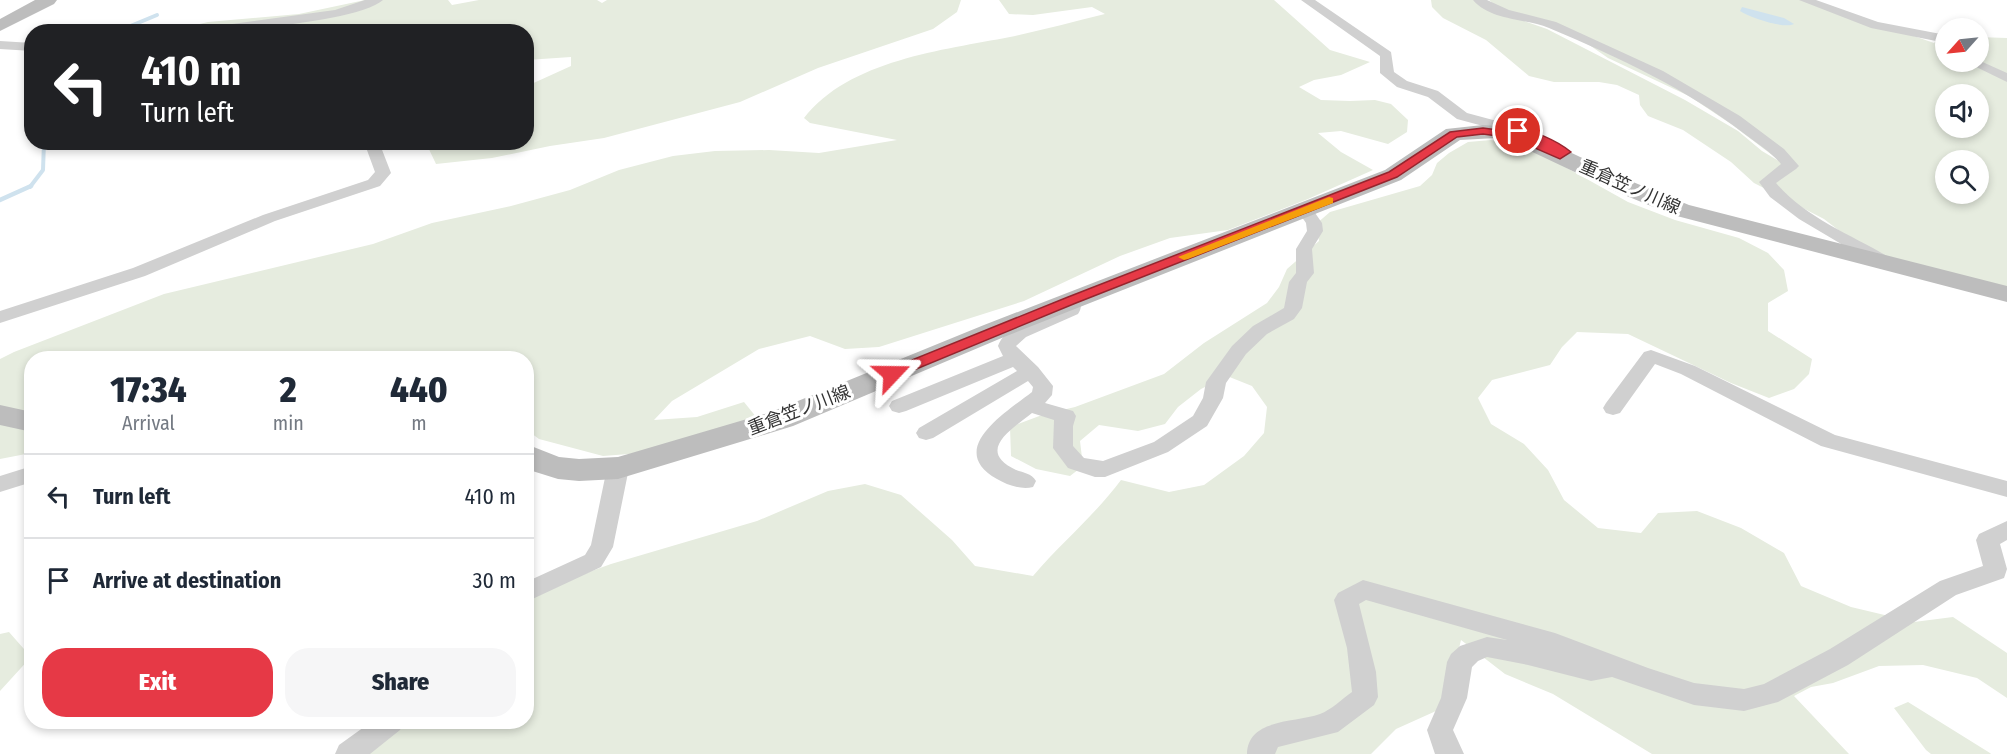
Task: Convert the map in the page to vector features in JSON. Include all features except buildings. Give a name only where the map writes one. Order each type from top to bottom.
[{"type":"main road","points":[[0,26],[48,0]]},
{"type":"main road","name":"重倉笠ノ川線","points":[[534,459],[558,468],[589,470],[618,468],[782,419],[1072,300],[1393,175],[1446,138],[1461,132],[1483,131],[1514,136],[1560,155],[1625,188],[1681,210],[2007,294]]},
{"type":"main road","points":[[0,415],[24,420]]},
{"type":"street","points":[[259,24],[337,13],[377,0]]},
{"type":"street","points":[[1307,0],[1386,55],[1387,73],[1393,78],[1433,94],[1462,116],[1543,141],[1566,152],[1560,155]]},
{"type":"street","points":[[1479,0],[1504,13],[1550,24],[1672,82],[1735,120],[1775,147],[1791,166],[1767,182],[1773,191],[1796,209],[1888,265]]},
{"type":"street","points":[[1805,0],[1875,25],[1935,37]]},
{"type":"street","points":[[0,45],[24,46]]},
{"type":"street","points":[[1989,70],[2007,78]]},
{"type":"street","points":[[0,318],[139,272],[269,218],[374,183],[383,173],[374,150]]},
{"type":"street","points":[[1030,405],[1066,416],[1063,426],[1063,448],[1076,463],[1095,469],[1105,469],[1134,459],[1184,434],[1200,421],[1208,410],[1216,381],[1239,350],[1260,330],[1288,315],[1293,308],[1298,282],[1305,273],[1304,249],[1315,231],[1314,223],[1305,210]]},
{"type":"street","points":[[1025,481],[1007,476],[991,463],[987,451],[988,441],[993,434],[1042,395],[1042,387],[1007,346],[1009,340],[1018,333],[1072,310],[1072,300]]},
{"type":"street","points":[[1613,408],[1651,356],[1688,370],[1828,441],[2007,489]]},
{"type":"street","points":[[899,406],[1024,364]]},
{"type":"street","points":[[926,433],[1024,364]]},
{"type":"street","points":[[534,589],[593,561],[602,547],[618,468]]},
{"type":"street","points":[[0,484],[24,476]]},
{"type":"street","points":[[1261,754],[1261,746],[1270,736],[1329,724],[1365,697],[1364,666],[1359,638],[1346,600],[1363,590],[1555,643],[1694,694],[1744,700],[1769,694],[1839,657],[1948,588],[1996,571],[1987,540],[2007,530]]},
{"type":"street","points":[[1450,754],[1445,747],[1440,730],[1454,698],[1460,662],[1469,653],[1487,647],[1528,654],[1591,670],[1621,669]]},
{"type":"street","points":[[350,754],[382,729]]},
{"type":"shaded area","points":[[365,0],[448,0],[452,5],[479,0],[597,0],[602,3],[607,0],[961,0],[957,12],[933,29],[818,68],[740,102],[604,138],[534,149],[534,83],[571,66],[571,57],[534,60],[534,24],[200,24],[299,14]]},
{"type":"shaded area","points":[[999,0],[1274,0],[1330,50],[1370,62],[1341,75],[1314,80],[1299,87],[1321,100],[1375,100],[1391,104],[1408,120],[1407,132],[1388,144],[1341,131],[1318,133],[1341,152],[1373,170],[1308,199],[1228,230],[1170,238],[1120,256],[1024,301],[879,347],[845,349],[810,336],[759,349],[672,401],[654,420],[697,417],[744,402],[757,418],[680,450],[603,456],[539,439],[534,435],[534,351],[24,351],[24,454],[0,459],[0,359],[14,352],[164,294],[373,244],[432,223],[511,206],[570,190],[619,170],[673,156],[715,151],[769,150],[819,153],[897,140],[810,123],[804,118],[823,98],[871,70],[927,53],[1105,14],[1092,7],[1033,15],[1009,14]]},
{"type":"shaded area","points":[[1431,0],[1481,0],[1521,20],[1547,29],[1685,100],[1738,131],[1762,151],[1784,164],[1731,124],[1689,96],[1608,58],[1585,42],[1495,5],[1489,0],[1810,0],[1935,42],[1935,72],[1989,70],[2007,78],[2007,294],[1863,249],[1824,219],[1754,183],[1731,162],[1683,130],[1648,116],[1640,105],[1639,95],[1617,85],[1599,82],[1554,82],[1529,76],[1486,40],[1443,18],[1432,7]]},
{"type":"shaded area","points":[[1989,37],[2007,38],[2007,75],[1989,66]]},
{"type":"shaded area","points":[[1491,140],[1533,149],[1628,202],[1675,220],[1739,238],[1768,253],[1784,270],[1788,291],[1768,303],[1768,331],[1812,359],[1809,374],[1794,389],[1769,398],[1731,383],[1628,334],[1577,332],[1562,347],[1550,365],[1492,380],[1478,398],[1491,424],[1524,444],[1548,470],[1564,500],[1598,528],[1641,533],[1658,513],[1697,511],[1741,528],[1784,553],[1801,586],[1851,607],[1914,622],[1953,617],[2007,653],[2007,698],[1977,678],[1923,665],[1879,666],[1833,683],[1811,687],[1794,696],[1849,754],[1652,754],[1553,694],[1505,674],[1461,640],[1452,677],[1436,711],[1396,729],[1371,754],[362,754],[384,729],[534,729],[534,596],[567,580],[611,564],[757,521],[828,491],[865,484],[901,495],[952,540],[975,566],[1033,576],[1121,480],[1169,492],[1204,485],[1244,456],[1264,433],[1267,407],[1252,386],[1227,376],[1201,389],[1178,407],[1165,424],[1138,431],[1099,425],[1080,441],[1083,466],[1070,476],[1036,469],[1011,456],[1010,427],[1042,415],[1075,407],[1164,374],[1204,343],[1267,303],[1279,287],[1287,269],[1319,241],[1316,224],[1330,212],[1420,186],[1432,175],[1437,163],[1468,142]]},
{"type":"shaded area","points":[[429,150],[531,150],[492,158],[436,164]]},
{"type":"shaded area","points":[[9,632],[24,649],[24,665],[0,691],[0,634]]},
{"type":"shaded area","points":[[1908,702],[1991,754],[1931,754],[1894,708]]},
{"type":"water","points":[[1742,7],[1784,18],[1794,24],[1783,25],[1759,20],[1740,11]]},
{"type":"waterway","points":[[135,24],[157,15]]},
{"type":"waterway","points":[[31,186],[43,170],[44,150]]},
{"type":"waterway","points":[[0,200],[31,186]]},
{"type":"slow traffic","points":[[1184,257],[1329,200]]},
{"type":"route","points":[[892,374],[978,337],[1393,175],[1454,134],[1498,132],[1533,143],[1560,155],[1566,152],[1518,131]]}]
